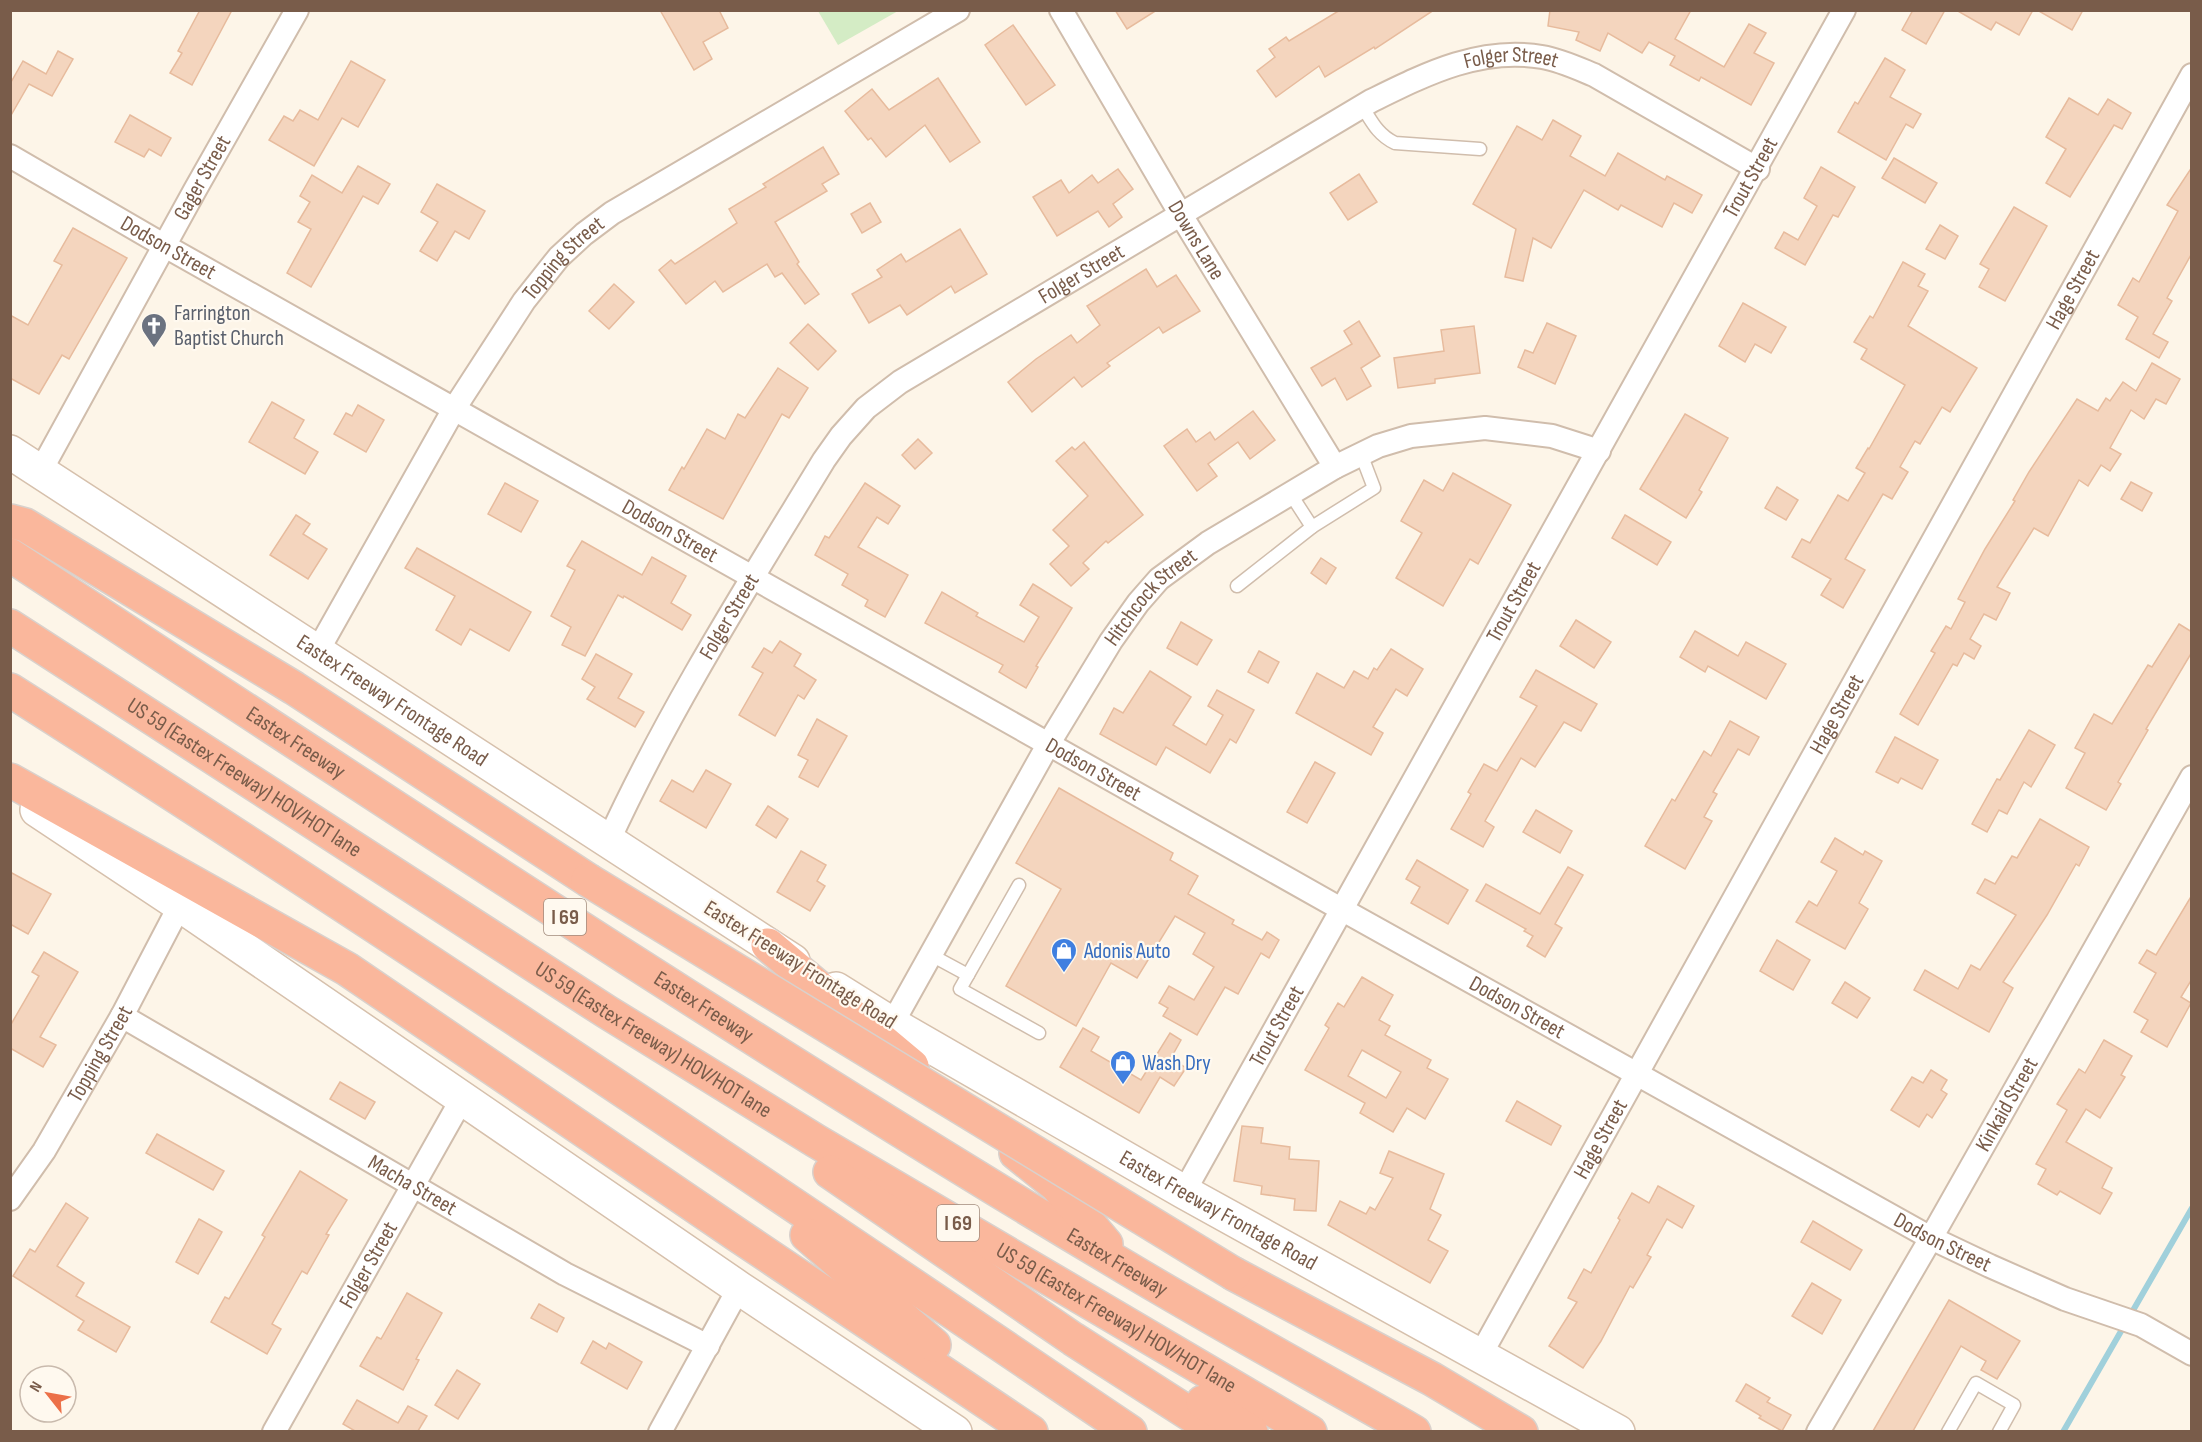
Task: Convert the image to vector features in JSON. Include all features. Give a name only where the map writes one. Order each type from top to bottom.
[{"type":"highway","points":[[10,521],[25,525],[294,688],[588,880],[1234,1274],[1432,1379],[1521,1431]]},
{"type":"highway","name":"Eastex Freeway","points":[[10,555],[578,926],[829,1086],[1127,1268],[1414,1431]]},
{"type":"highway","name":"US 59 (Eastex Freeway) HOV/HOT lane","points":[[10,626],[607,1012],[816,1141],[1310,1431]]},
{"type":"highway","points":[[10,690],[538,1033],[1130,1431]]},
{"type":"highway","points":[[10,780],[347,969],[736,1234],[1032,1431]]},
{"type":"highway","points":[[768,945],[1057,1186],[1127,1268]]},
{"type":"highway","points":[[607,1012],[767,1129],[1073,1339],[1218,1431]]},
{"type":"highway","points":[[816,1141],[1275,1431]]},
{"type":"highway","points":[[700,1142],[1032,1431]]},
{"type":"highway","points":[[856,1190],[1044,1302],[1251,1431]]},
{"type":"main road","name":"Eastex Freeway Frontage Road","points":[[10,452],[608,842],[892,1024],[1184,1192],[1618,1431]]},
{"type":"main road","points":[[10,793],[180,904],[739,1288],[955,1431]]},
{"type":"street","name":"Gager Street","points":[[40,472],[297,10]]},
{"type":"street","name":"Topping Street","points":[[317,652],[454,409],[530,292],[559,257],[584,234],[622,207],[958,10]]},
{"type":"street","name":"Downs Lane","points":[[1061,10],[1181,215],[1335,466]]},
{"type":"street","name":"Trout Street","points":[[1184,1192],[1758,169],[1844,10]]},
{"type":"street","name":"Folger Street","points":[[608,842],[672,713],[824,460],[841,436],[866,408],[900,382],[1362,106],[1428,73],[1485,56],[1541,57],[1594,75],[1758,169]]},
{"type":"street","name":"Hage Street","points":[[1481,1354],[2192,75]]},
{"type":"street","name":"Dodson Street","points":[[10,156],[165,246],[1341,909],[1931,1238],[2065,1299],[2141,1325],[2192,1354]]},
{"type":"street","name":"Hitchcock Street","points":[[892,1024],[1049,743],[1111,640],[1159,579],[1208,543],[1335,466],[1377,446],[1411,436],[1485,428],[1552,436],[1599,451]]},
{"type":"street","name":"Kinkaid Street","points":[[1818,1431],[1931,1238],[2192,777]]},
{"type":"street","name":"Topping Street","points":[[10,1199],[44,1151],[122,1016],[180,904]]},
{"type":"street","name":"Macha Street","points":[[122,1016],[566,1274],[708,1346]]},
{"type":"street","name":"Folger Street","points":[[274,1431],[463,1097]]},
{"type":"street","points":[[660,1431],[739,1288]]},
{"type":"lane","points":[[1362,106],[1376,131],[1395,143],[1480,149]]},
{"type":"lane","points":[[1237,586],[1273,560],[1312,527],[1374,488],[1360,454]]},
{"type":"lane","points":[[1290,493],[1312,527]]},
{"type":"lane","points":[[1019,885],[960,989],[1039,1033]]},
{"type":"lane","points":[[931,955],[968,975]]},
{"type":"lane","points":[[1948,1431],[1976,1383],[2014,1405],[1999,1431]]},
{"type":"green space","points":[[818,11],[898,11],[838,45]]},
{"type":"building","points":[[200,10],[232,10],[192,85],[170,73],[182,53],[178,51]]},
{"type":"building","points":[[660,10],[719,10],[728,28],[703,42],[712,59],[694,70]]},
{"type":"building","points":[[1115,10],[1157,10],[1127,29]]},
{"type":"building","points":[[1340,10],[1434,10],[1375,49],[1374,47],[1325,77],[1319,66],[1276,97],[1257,71],[1275,57],[1269,49],[1286,37],[1289,41]]},
{"type":"building","points":[[1550,10],[1691,10],[1675,39],[1724,67],[1749,24],[1766,33],[1754,53],[1774,63],[1751,105],[1701,77],[1699,81],[1670,65],[1675,56],[1649,42],[1642,53],[1608,33],[1600,51],[1576,40],[1579,32],[1548,26]]},
{"type":"building","points":[[1913,10],[1945,10],[1926,44],[1902,30]]},
{"type":"building","points":[[1956,10],[2033,10],[2019,35],[1996,22],[1991,30]]},
{"type":"building","points":[[2037,10],[2083,10],[2072,30]]},
{"type":"building","points":[[1013,25],[1055,85],[1026,105],[985,45]]},
{"type":"building","points":[[58,51],[73,59],[52,96],[29,84],[10,117],[10,84],[23,61],[46,74]]},
{"type":"building","points":[[1885,58],[1905,70],[1890,97],[1921,114],[1913,128],[1906,124],[1886,160],[1838,132],[1855,102],[1858,104]]},
{"type":"building","points":[[351,61],[385,80],[358,127],[342,118],[314,166],[269,140],[284,116],[293,121],[300,110],[318,120]]},
{"type":"building","points":[[938,78],[980,142],[950,162],[925,125],[886,157],[871,138],[868,140],[845,111],[872,89],[889,110]]},
{"type":"building","points":[[2069,98],[2098,115],[2108,99],[2131,113],[2122,129],[2114,125],[2070,197],[2046,183],[2066,149],[2046,137]]},
{"type":"building","points":[[130,115],[171,138],[161,156],[149,149],[144,157],[115,142]]},
{"type":"building","points":[[1553,120],[1581,136],[1570,156],[1605,176],[1618,153],[1665,180],[1667,176],[1702,195],[1692,213],[1674,203],[1662,227],[1621,205],[1618,210],[1584,190],[1551,248],[1533,238],[1523,281],[1505,277],[1516,229],[1473,204],[1517,126],[1542,140]]},
{"type":"building","points":[[823,147],[839,174],[822,184],[827,191],[775,222],[799,262],[797,264],[819,294],[805,304],[782,273],[775,277],[767,264],[723,292],[715,281],[686,304],[659,270],[671,260],[675,264],[737,223],[729,209],[766,187],[763,184]]},
{"type":"building","points":[[1894,158],[1937,183],[1925,203],[1882,178]]},
{"type":"building","points":[[358,166],[390,184],[378,204],[363,196],[311,287],[287,273],[311,229],[298,222],[310,202],[300,196],[312,175],[342,193]]},
{"type":"building","points":[[1821,167],[1855,187],[1838,217],[1833,215],[1805,265],[1775,248],[1784,232],[1798,240],[1817,206],[1804,198]]},
{"type":"building","points":[[2192,167],[2192,253],[2167,298],[2172,301],[2153,334],[2168,342],[2159,358],[2126,339],[2138,317],[2118,305],[2133,278],[2139,282],[2178,211],[2167,205]]},
{"type":"building","points":[[1118,169],[1133,189],[1113,204],[1122,217],[1109,227],[1098,211],[1057,236],[1033,197],[1061,180],[1069,193],[1092,175],[1098,183]]},
{"type":"building","points":[[1359,174],[1377,202],[1348,220],[1330,193]]},
{"type":"building","points":[[437,184],[485,211],[469,239],[455,231],[437,261],[420,251],[438,222],[421,212]]},
{"type":"building","points":[[870,203],[881,222],[862,233],[851,214]]},
{"type":"building","points":[[2014,207],[2047,226],[2005,301],[1979,287],[1989,269],[1980,264]]},
{"type":"building","points":[[1940,225],[1958,236],[1945,259],[1926,249]]},
{"type":"building","points":[[73,228],[127,258],[69,359],[62,355],[39,394],[10,378],[10,315],[28,325],[62,265],[54,261]]},
{"type":"building","points":[[960,229],[987,274],[955,293],[951,286],[907,315],[900,305],[869,323],[852,294],[882,277],[877,270],[901,254],[906,262]]},
{"type":"building","points":[[1903,262],[1925,274],[1918,286],[1928,291],[1908,326],[1977,368],[1950,412],[1942,407],[1920,444],[1915,441],[1900,467],[1908,472],[1892,499],[1883,494],[1845,559],[1865,570],[1843,608],[1821,595],[1831,579],[1792,557],[1802,539],[1810,543],[1838,495],[1848,501],[1865,473],[1856,468],[1905,385],[1861,359],[1867,349],[1854,342],[1870,316],[1873,318]]},
{"type":"building","points":[[1146,269],[1157,287],[1176,275],[1200,311],[1163,333],[1159,327],[1107,363],[1110,366],[1082,387],[1074,377],[1032,412],[1008,382],[1071,335],[1077,343],[1100,325],[1087,306]]},
{"type":"building","points":[[614,284],[634,302],[609,329],[589,311]]},
{"type":"building","points":[[1743,303],[1786,327],[1771,353],[1755,344],[1745,362],[1719,346]]},
{"type":"building","points":[[1359,321],[1380,356],[1361,368],[1371,386],[1347,400],[1335,378],[1322,386],[1311,368],[1352,344],[1344,331]]},
{"type":"building","points":[[1547,323],[1576,336],[1555,384],[1518,367],[1525,350],[1533,353]]},
{"type":"building","points":[[808,324],[836,351],[818,370],[790,343]]},
{"type":"building","points":[[1474,326],[1480,373],[1435,379],[1435,383],[1398,388],[1394,358],[1444,351],[1441,330]]},
{"type":"building","points":[[2152,363],[2180,379],[2166,404],[2156,399],[2144,419],[2131,410],[2110,448],[2121,454],[2110,471],[2101,465],[2088,486],[2079,480],[2048,536],[2034,528],[1997,587],[2010,593],[1996,620],[1984,614],[1970,639],[1981,646],[1974,659],[1964,653],[1957,666],[1953,664],[1918,725],[1900,714],[1935,653],[1931,651],[1946,626],[1951,629],[1965,602],[1958,599],[1985,549],[2015,501],[2013,500],[2029,472],[2077,399],[2098,411],[2106,398],[2110,401],[2123,382],[2136,391]]},
{"type":"building","points":[[778,368],[808,388],[789,418],[782,414],[723,519],[669,490],[707,429],[725,439],[738,414],[745,418]]},
{"type":"building","points":[[272,402],[304,420],[294,438],[318,452],[305,474],[249,442]]},
{"type":"building","points":[[358,405],[384,420],[366,452],[334,434],[346,413],[352,416]]},
{"type":"building","points":[[1253,411],[1275,440],[1250,459],[1238,442],[1208,464],[1217,476],[1197,491],[1164,446],[1187,429],[1196,442],[1210,432],[1215,440]]},
{"type":"building","points":[[1685,414],[1728,438],[1699,490],[1702,492],[1686,518],[1640,489]]},
{"type":"building","points":[[918,439],[932,453],[915,469],[902,455]]},
{"type":"building","points":[[1084,442],[1143,515],[1108,543],[1106,541],[1083,563],[1089,569],[1071,586],[1050,564],[1069,546],[1053,530],[1088,496],[1056,461],[1072,447],[1075,450]]},
{"type":"building","points":[[1453,473],[1511,505],[1478,564],[1470,559],[1443,606],[1396,578],[1422,533],[1401,521],[1424,480],[1443,491]]},
{"type":"building","points":[[2131,482],[2152,493],[2142,511],[2121,499]]},
{"type":"building","points":[[505,483],[538,501],[521,532],[488,514]]},
{"type":"building","points":[[865,483],[900,506],[888,524],[877,517],[858,547],[908,575],[885,617],[865,606],[868,600],[842,585],[848,574],[815,555],[825,536],[829,538]]},
{"type":"building","points":[[1777,487],[1798,500],[1786,520],[1765,508]]},
{"type":"building","points":[[296,515],[310,524],[303,534],[327,549],[308,579],[270,555]]},
{"type":"building","points":[[1625,515],[1671,542],[1657,565],[1612,538]]},
{"type":"building","points":[[582,541],[642,575],[652,557],[686,576],[671,603],[691,615],[682,630],[624,596],[623,598],[618,595],[585,656],[562,645],[571,627],[551,616],[575,570],[567,566]]},
{"type":"building","points":[[417,548],[531,612],[509,651],[470,629],[461,645],[436,630],[455,596],[405,568]]},
{"type":"building","points":[[1321,558],[1336,568],[1326,584],[1311,573]]},
{"type":"building","points":[[1033,584],[1072,608],[1036,666],[1038,667],[1026,688],[999,672],[1003,665],[925,623],[942,592],[978,613],[976,616],[1024,642],[1039,617],[1020,605]]},
{"type":"building","points":[[1576,620],[1611,642],[1594,668],[1560,646]]},
{"type":"building","points":[[1181,622],[1212,640],[1197,665],[1167,648]]},
{"type":"building","points":[[2179,624],[2192,632],[2192,652],[2146,729],[2148,730],[2118,782],[2121,784],[2106,810],[2066,788],[2085,753],[2075,748],[2094,714],[2112,724],[2148,665],[2152,667]]},
{"type":"building","points":[[1695,631],[1738,656],[1746,642],[1786,664],[1766,699],[1708,666],[1705,672],[1680,657]]},
{"type":"building","points":[[780,641],[801,654],[794,666],[816,680],[804,699],[798,695],[775,736],[739,715],[763,673],[752,667],[764,648],[772,653]]},
{"type":"building","points":[[1391,649],[1423,669],[1407,696],[1396,689],[1373,727],[1383,733],[1371,755],[1296,713],[1317,673],[1344,688],[1354,671],[1368,679],[1374,668],[1377,670]]},
{"type":"building","points":[[1259,651],[1279,662],[1268,683],[1248,672]]},
{"type":"building","points":[[596,654],[632,674],[618,698],[644,712],[635,727],[587,699],[595,687],[582,679]]},
{"type":"building","points":[[1536,670],[1597,704],[1581,731],[1564,722],[1535,767],[1521,758],[1485,821],[1494,827],[1483,847],[1451,829],[1471,794],[1468,792],[1484,764],[1497,771],[1537,706],[1520,697]]},
{"type":"building","points":[[1150,671],[1191,697],[1173,725],[1206,745],[1223,715],[1208,706],[1217,690],[1254,710],[1236,743],[1230,739],[1210,773],[1166,747],[1156,765],[1100,734],[1114,708],[1123,713]]},
{"type":"building","points":[[817,719],[847,736],[818,787],[799,777],[808,760],[798,755]]},
{"type":"building","points":[[1730,721],[1759,737],[1749,755],[1738,749],[1713,792],[1717,794],[1704,817],[1712,821],[1685,869],[1645,846],[1672,799],[1675,801],[1704,751],[1711,756]]},
{"type":"building","points":[[2029,730],[2055,745],[2031,787],[2024,782],[2007,814],[1999,810],[1987,832],[1972,824],[1997,779],[2000,780]]},
{"type":"building","points":[[1895,737],[1938,760],[1922,789],[1901,778],[1898,783],[1876,772]]},
{"type":"building","points":[[1315,762],[1335,773],[1307,823],[1287,812]]},
{"type":"building","points":[[706,770],[731,784],[706,828],[660,801],[672,780],[693,792]]},
{"type":"building","points":[[1059,788],[1173,853],[1170,860],[1198,876],[1188,894],[1234,920],[1232,924],[1262,940],[1267,932],[1279,940],[1269,958],[1261,953],[1238,994],[1225,987],[1197,1035],[1163,1016],[1168,1008],[1159,1003],[1169,986],[1194,1000],[1214,967],[1193,954],[1205,933],[1175,916],[1137,978],[1111,963],[1076,1026],[1006,986],[1061,889],[1016,863]]},
{"type":"building","points":[[768,806],[788,819],[776,838],[756,825]]},
{"type":"building","points":[[1536,810],[1572,831],[1560,853],[1523,832]]},
{"type":"building","points":[[2040,819],[2089,847],[2079,866],[2076,864],[2047,915],[2003,982],[2013,988],[1989,1032],[1914,990],[1925,970],[1958,989],[1971,965],[1980,970],[2016,915],[1977,893],[1985,879],[1995,884],[2012,856],[2017,858]]},
{"type":"building","points":[[1835,838],[1863,855],[1865,851],[1882,861],[1859,903],[1868,909],[1845,949],[1796,922],[1809,901],[1817,906],[1837,871],[1821,862]]},
{"type":"building","points":[[801,851],[826,865],[817,881],[825,886],[810,911],[777,892]]},
{"type":"building","points":[[1417,860],[1468,890],[1448,924],[1411,903],[1420,887],[1406,879]]},
{"type":"building","points":[[1568,867],[1583,875],[1555,924],[1562,928],[1545,957],[1527,946],[1533,936],[1524,931],[1526,929],[1476,901],[1486,884],[1540,914]]},
{"type":"building","points":[[10,872],[51,894],[28,934],[10,924]]},
{"type":"building","points":[[2192,895],[2192,979],[2181,997],[2191,1003],[2167,1047],[2141,1032],[2148,1020],[2134,1012],[2156,973],[2139,963],[2147,950],[2156,955]]},
{"type":"building","points":[[1777,940],[1810,960],[1793,990],[1760,971]]},
{"type":"building","points":[[44,952],[78,972],[40,1037],[56,1045],[43,1067],[10,1048],[10,1026],[39,976],[32,972]]},
{"type":"building","points":[[1362,977],[1393,995],[1379,1020],[1390,1026],[1385,1035],[1431,1060],[1427,1068],[1448,1079],[1425,1119],[1407,1108],[1393,1132],[1360,1113],[1365,1103],[1305,1070],[1329,1028],[1325,1025],[1338,1003],[1344,1007]],"holes":[[[1362,1050],[1401,1072],[1386,1098],[1348,1076]]]},
{"type":"building","points":[[1845,982],[1870,998],[1857,1018],[1832,1003]]},
{"type":"building","points":[[1083,1028],[1099,1037],[1091,1051],[1141,1080],[1170,1033],[1181,1040],[1171,1058],[1186,1068],[1174,1086],[1160,1077],[1139,1113],[1060,1067]]},
{"type":"building","points":[[2104,1040],[2132,1056],[2121,1075],[2125,1077],[2100,1118],[2086,1109],[2066,1142],[2112,1168],[2102,1188],[2112,1193],[2100,1214],[2060,1191],[2057,1195],[2038,1184],[2046,1169],[2036,1164],[2067,1110],[2057,1104],[2079,1069],[2085,1073]]},
{"type":"building","points":[[1931,1070],[1947,1080],[1941,1090],[1947,1094],[1932,1118],[1927,1114],[1919,1127],[1891,1110],[1912,1077],[1923,1083]]},
{"type":"building","points":[[340,1082],[375,1102],[365,1119],[330,1099]]},
{"type":"building","points":[[1517,1101],[1561,1126],[1551,1145],[1506,1121]]},
{"type":"building","points":[[1242,1126],[1263,1128],[1261,1143],[1290,1147],[1289,1159],[1319,1161],[1316,1211],[1294,1210],[1295,1199],[1261,1194],[1262,1186],[1234,1181]]},
{"type":"building","points":[[157,1134],[224,1171],[213,1190],[146,1153]]},
{"type":"building","points":[[1389,1151],[1444,1174],[1430,1209],[1441,1215],[1428,1240],[1448,1251],[1430,1283],[1328,1225],[1340,1201],[1366,1214],[1370,1207],[1375,1210],[1393,1178],[1380,1173]]},
{"type":"building","points":[[300,1171],[347,1200],[326,1234],[329,1235],[307,1274],[302,1271],[272,1324],[281,1329],[267,1354],[211,1322],[225,1297],[229,1299],[265,1237],[262,1235]]},
{"type":"building","points":[[1658,1186],[1694,1206],[1682,1228],[1667,1219],[1647,1255],[1651,1257],[1633,1288],[1630,1286],[1601,1341],[1583,1368],[1549,1346],[1577,1302],[1568,1298],[1584,1269],[1591,1273],[1632,1193],[1649,1203]]},
{"type":"building","points":[[66,1203],[88,1218],[57,1266],[84,1283],[76,1296],[130,1327],[116,1352],[78,1330],[84,1321],[13,1276],[30,1249],[35,1252]]},
{"type":"building","points":[[199,1219],[222,1232],[198,1274],[176,1262]]},
{"type":"building","points":[[1813,1221],[1862,1250],[1850,1270],[1801,1242]]},
{"type":"building","points":[[1812,1283],[1841,1300],[1822,1334],[1792,1316]]},
{"type":"building","points":[[407,1293],[442,1313],[416,1359],[419,1360],[403,1390],[360,1366],[377,1337],[381,1339]]},
{"type":"building","points":[[1949,1300],[2020,1341],[1997,1379],[1981,1370],[1986,1361],[1961,1346],[1913,1431],[1873,1431]]},
{"type":"building","points":[[539,1304],[564,1318],[557,1332],[531,1318]]},
{"type":"building","points":[[593,1341],[606,1349],[609,1343],[642,1362],[627,1389],[581,1363]]},
{"type":"building","points":[[457,1370],[480,1384],[458,1419],[435,1405]]},
{"type":"building","points":[[1746,1384],[1770,1398],[1767,1402],[1791,1415],[1782,1431],[1736,1401]]},
{"type":"building","points":[[357,1400],[398,1423],[408,1406],[427,1416],[418,1431],[355,1431],[343,1424]]},
{"type":"waterway","points":[[2063,1432],[2192,1208]]},
{"type":"place","name":"Farrington Baptist Church","points":[[154,349]]},
{"type":"place","name":"Adonis Auto","points":[[1064,974]]},
{"type":"place","name":"Wash Dry","points":[[1123,1086]]}]
